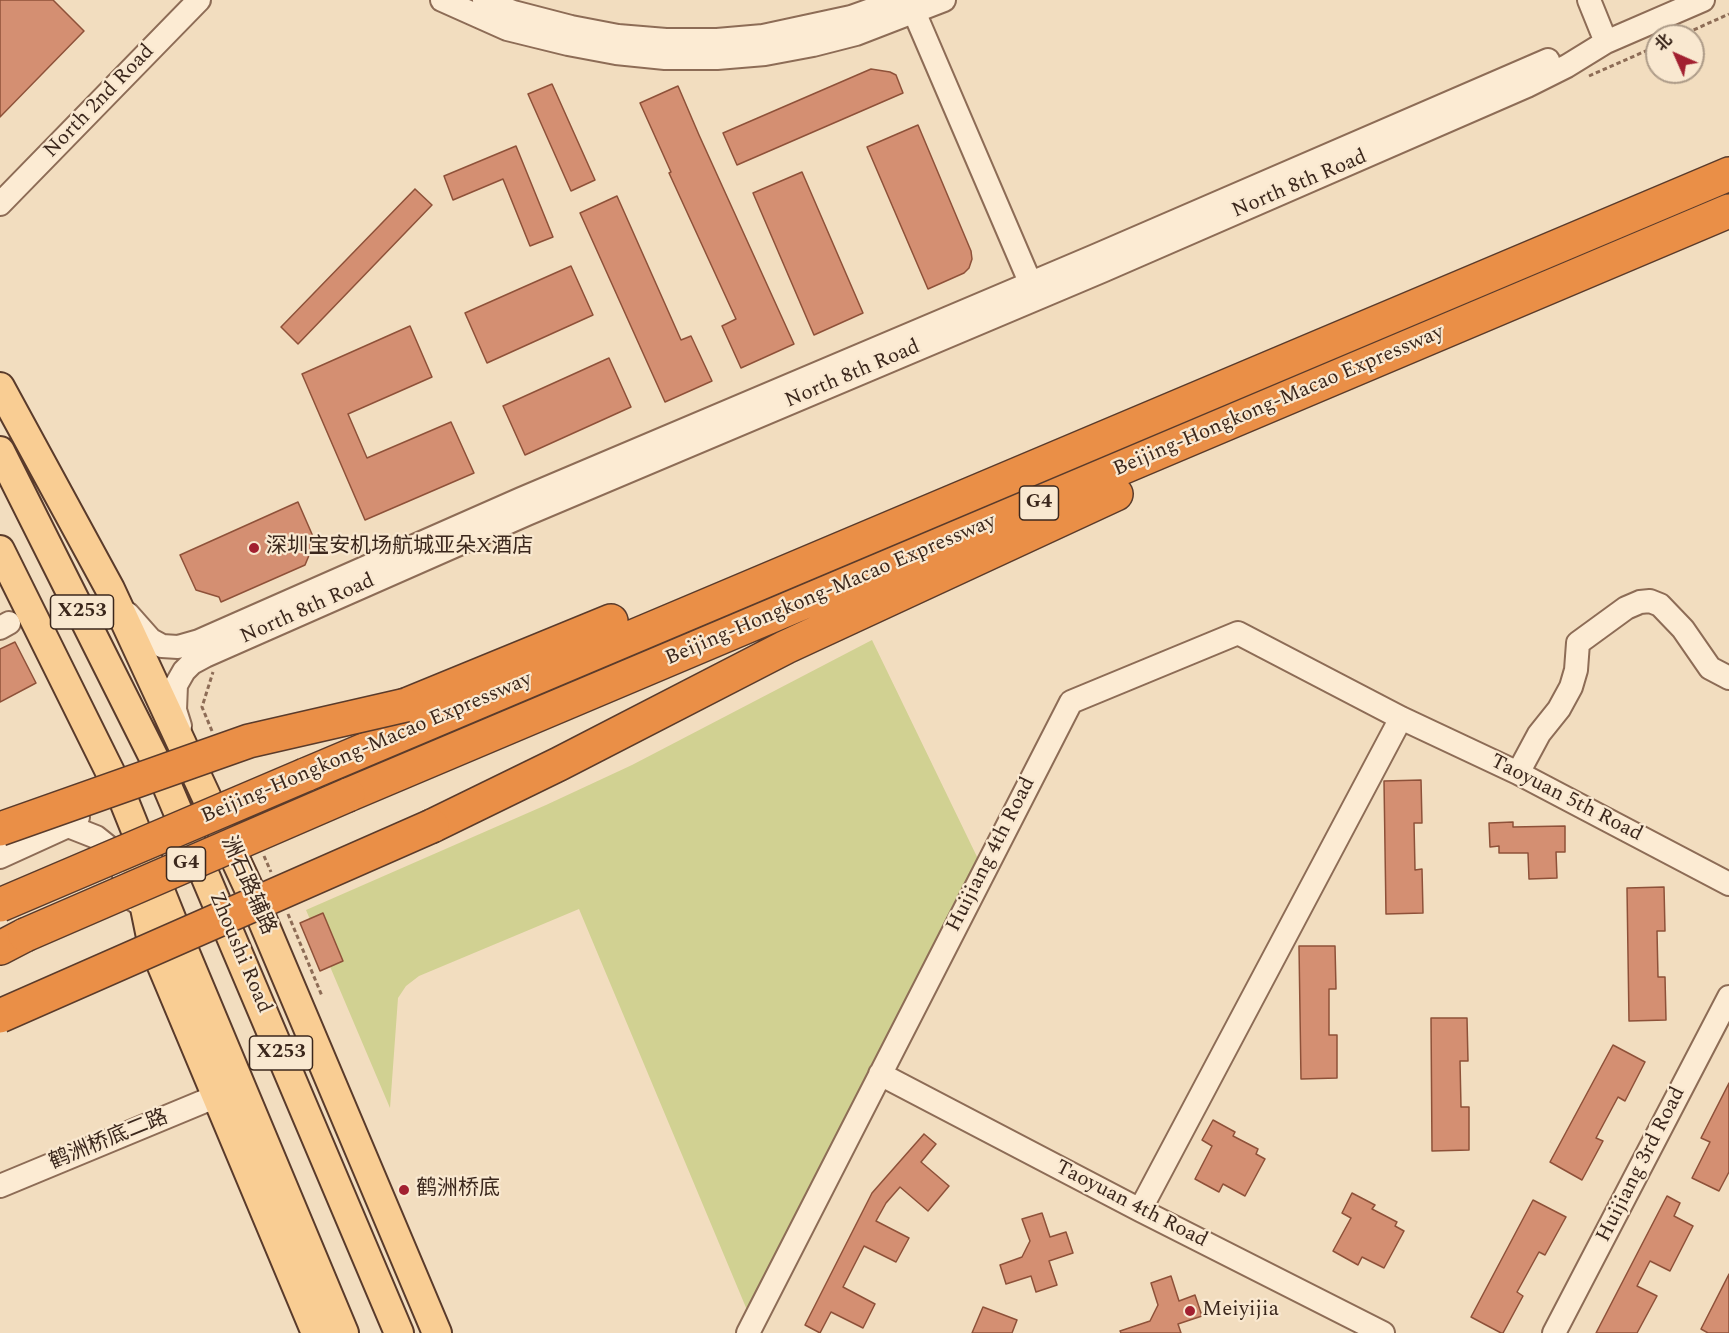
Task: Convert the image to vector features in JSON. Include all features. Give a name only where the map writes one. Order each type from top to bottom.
[{"type":"highway","name":"Beijing-Hongkong-Macao Expressway","points":[[0,905],[1303,352],[1729,174]]},
{"type":"highway","name":"Beijing-Hongkong-Macao Expressway","points":[[8,943],[348,795],[1729,211]]},
{"type":"highway","points":[[0,1016],[432,826],[559,764],[786,647],[1618,259]]},
{"type":"highway","points":[[0,829],[249,741],[406,705],[897,504],[1027,471]]},
{"type":"highway","points":[[0,888],[113,838],[305,775]]},
{"type":"main road","name":"洲石路辅路","points":[[0,387],[110,589],[251,893],[437,1333]]},
{"type":"main road","name":"Zhoushi Road","points":[[0,451],[162,774],[399,1333]]},
{"type":"main road","name":"X253","points":[[0,550],[122,796],[343,1333]]},
{"type":"main road","points":[[122,796],[152,942],[316,1333]]},
{"type":"main road","points":[[287,1261],[343,1333]]},
{"type":"street","name":"North 2nd Road","points":[[0,204],[199,0]]},
{"type":"street","points":[[442,0],[507,29],[557,42],[616,53],[665,58],[717,58],[765,54],[856,34],[908,4]]},
{"type":"street","points":[[484,0],[513,12],[572,27],[618,36],[666,40],[717,40],[762,36],[908,4],[944,0]]},
{"type":"street","points":[[1589,0],[1606,42]]},
{"type":"street","name":"North 8th Road","points":[[110,589],[151,640],[162,646],[178,647],[199,641],[521,499],[1527,86],[1567,66],[1606,42],[1702,0]]},
{"type":"street","points":[[908,4],[1034,290]]},
{"type":"street","name":"North 8th Road","points":[[189,759],[176,710],[176,685],[192,663],[1034,290]]},
{"type":"street","points":[[1518,773],[1539,734],[1571,687],[1576,670],[1578,643],[1626,608],[1640,602],[1650,601],[1660,605],[1683,628],[1710,668],[1729,678]]},
{"type":"street","name":"Huijiang 4th Road","points":[[748,1333],[1071,702],[1238,633],[1401,718]]},
{"type":"street","points":[[1140,1210],[1401,718]]},
{"type":"street","name":"Taoyuan 5th Road","points":[[1401,718],[1518,773],[1729,884]]},
{"type":"street","points":[[0,857],[68,826],[87,807],[97,780],[98,748]]},
{"type":"street","points":[[0,1006],[152,942],[111,849],[96,837],[68,826]]},
{"type":"street","name":"Huijiang 3rd Road","points":[[1554,1333],[1729,997]]},
{"type":"street","name":"Taoyuan 4th Road","points":[[880,1074],[1140,1210],[1383,1333]]},
{"type":"street","name":"鹤洲桥底二路","points":[[0,1186],[217,1096]]},
{"type":"path","points":[[1705,25],[1729,14]]},
{"type":"path","points":[[1580,80],[1645,51]]},
{"type":"path","points":[[214,670],[202,707],[215,739]]},
{"type":"path","points":[[260,846],[273,878]]},
{"type":"path","points":[[287,910],[322,996]]},
{"type":"green space","points":[[872,640],[980,863],[747,1310],[579,909],[419,976],[406,986],[398,998],[390,1108],[306,910],[632,765]]},
{"type":"building","points":[[0,0],[53,0],[84,31],[0,117]]},
{"type":"building","points":[[871,69],[896,75],[903,93],[737,165],[723,133]]},
{"type":"building","points":[[552,84],[595,180],[571,191],[528,94]]},
{"type":"building","points":[[678,86],[794,344],[741,368],[722,326],[736,319],[669,173],[671,172],[640,103]]},
{"type":"building","points":[[918,125],[971,251],[972,259],[969,268],[964,273],[928,289],[867,147]]},
{"type":"building","points":[[516,146],[553,237],[530,246],[503,179],[453,200],[444,176]]},
{"type":"building","points":[[802,172],[863,313],[814,335],[753,193]]},
{"type":"building","points":[[415,189],[432,205],[298,344],[281,327]]},
{"type":"building","points":[[617,196],[681,340],[691,336],[712,381],[665,402],[580,213]]},
{"type":"building","points":[[571,266],[593,315],[487,363],[465,313]]},
{"type":"building","points":[[410,326],[432,377],[348,414],[367,458],[451,422],[474,473],[365,520],[302,374]]},
{"type":"building","points":[[609,358],[631,407],[525,455],[503,406]]},
{"type":"building","name":"深圳宝安机场航城亚朵X酒店","points":[[298,502],[315,541],[305,565],[221,602],[219,597],[196,590],[180,555]]},
{"type":"building","points":[[15,642],[36,683],[0,702],[0,649]]},
{"type":"building","points":[[1421,780],[1422,823],[1414,823],[1415,870],[1422,869],[1423,913],[1386,914],[1384,781]]},
{"type":"building","points":[[1513,822],[1513,827],[1565,826],[1565,852],[1556,852],[1557,878],[1529,879],[1528,853],[1499,853],[1499,846],[1490,847],[1489,823]]},
{"type":"building","points":[[1664,887],[1665,931],[1657,931],[1658,977],[1665,977],[1666,1020],[1629,1021],[1627,888]]},
{"type":"building","points":[[323,913],[343,961],[320,971],[300,923]]},
{"type":"building","points":[[1299,946],[1335,946],[1336,989],[1329,989],[1329,1035],[1337,1035],[1337,1078],[1301,1079]]},
{"type":"building","points":[[1431,1018],[1467,1018],[1468,1061],[1460,1061],[1461,1107],[1469,1107],[1469,1150],[1432,1151]]},
{"type":"building","points":[[1613,1045],[1645,1062],[1625,1101],[1618,1097],[1596,1138],[1603,1141],[1582,1180],[1550,1162]]},
{"type":"building","points":[[1729,1083],[1729,1172],[1719,1191],[1692,1178],[1710,1142],[1701,1138]]},
{"type":"building","points":[[1213,1120],[1235,1132],[1233,1136],[1258,1149],[1256,1154],[1265,1159],[1245,1196],[1223,1184],[1219,1192],[1195,1179],[1212,1146],[1202,1140]]},
{"type":"building","points":[[924,1134],[936,1144],[921,1162],[949,1186],[928,1211],[900,1187],[886,1203],[876,1221],[909,1238],[896,1262],[864,1246],[843,1287],[875,1304],[863,1328],[831,1312],[820,1333],[805,1325],[872,1193]]},
{"type":"building","points":[[1352,1193],[1375,1205],[1372,1209],[1397,1222],[1395,1226],[1404,1231],[1384,1268],[1362,1257],[1358,1265],[1333,1251],[1351,1218],[1342,1213]]},
{"type":"building","points":[[1667,1196],[1680,1203],[1674,1216],[1693,1226],[1670,1271],[1650,1261],[1637,1286],[1657,1296],[1637,1333],[1596,1333]]},
{"type":"building","points":[[1533,1200],[1566,1217],[1545,1255],[1539,1252],[1517,1292],[1523,1296],[1501,1333],[1471,1317]]},
{"type":"building","points":[[1042,1213],[1050,1237],[1066,1232],[1073,1253],[1049,1261],[1057,1285],[1036,1292],[1031,1276],[1006,1284],[1000,1265],[1022,1257],[1030,1241],[1022,1219]]},
{"type":"building","points":[[1729,1274],[1729,1333],[1708,1333],[1701,1329]]},
{"type":"building","points":[[1171,1276],[1179,1301],[1195,1295],[1202,1316],[1178,1324],[1181,1333],[1121,1333],[1120,1331],[1150,1321],[1158,1305],[1151,1283]]},
{"type":"building","points":[[983,1307],[1017,1320],[1012,1333],[972,1333]]},
{"type":"place","name":"深圳宝安机场航城亚朵X酒店","points":[[254,548]]},
{"type":"place","name":"鹤洲桥底","points":[[404,1190]]},
{"type":"place","name":"Meiyijia","points":[[1190,1311]]}]
